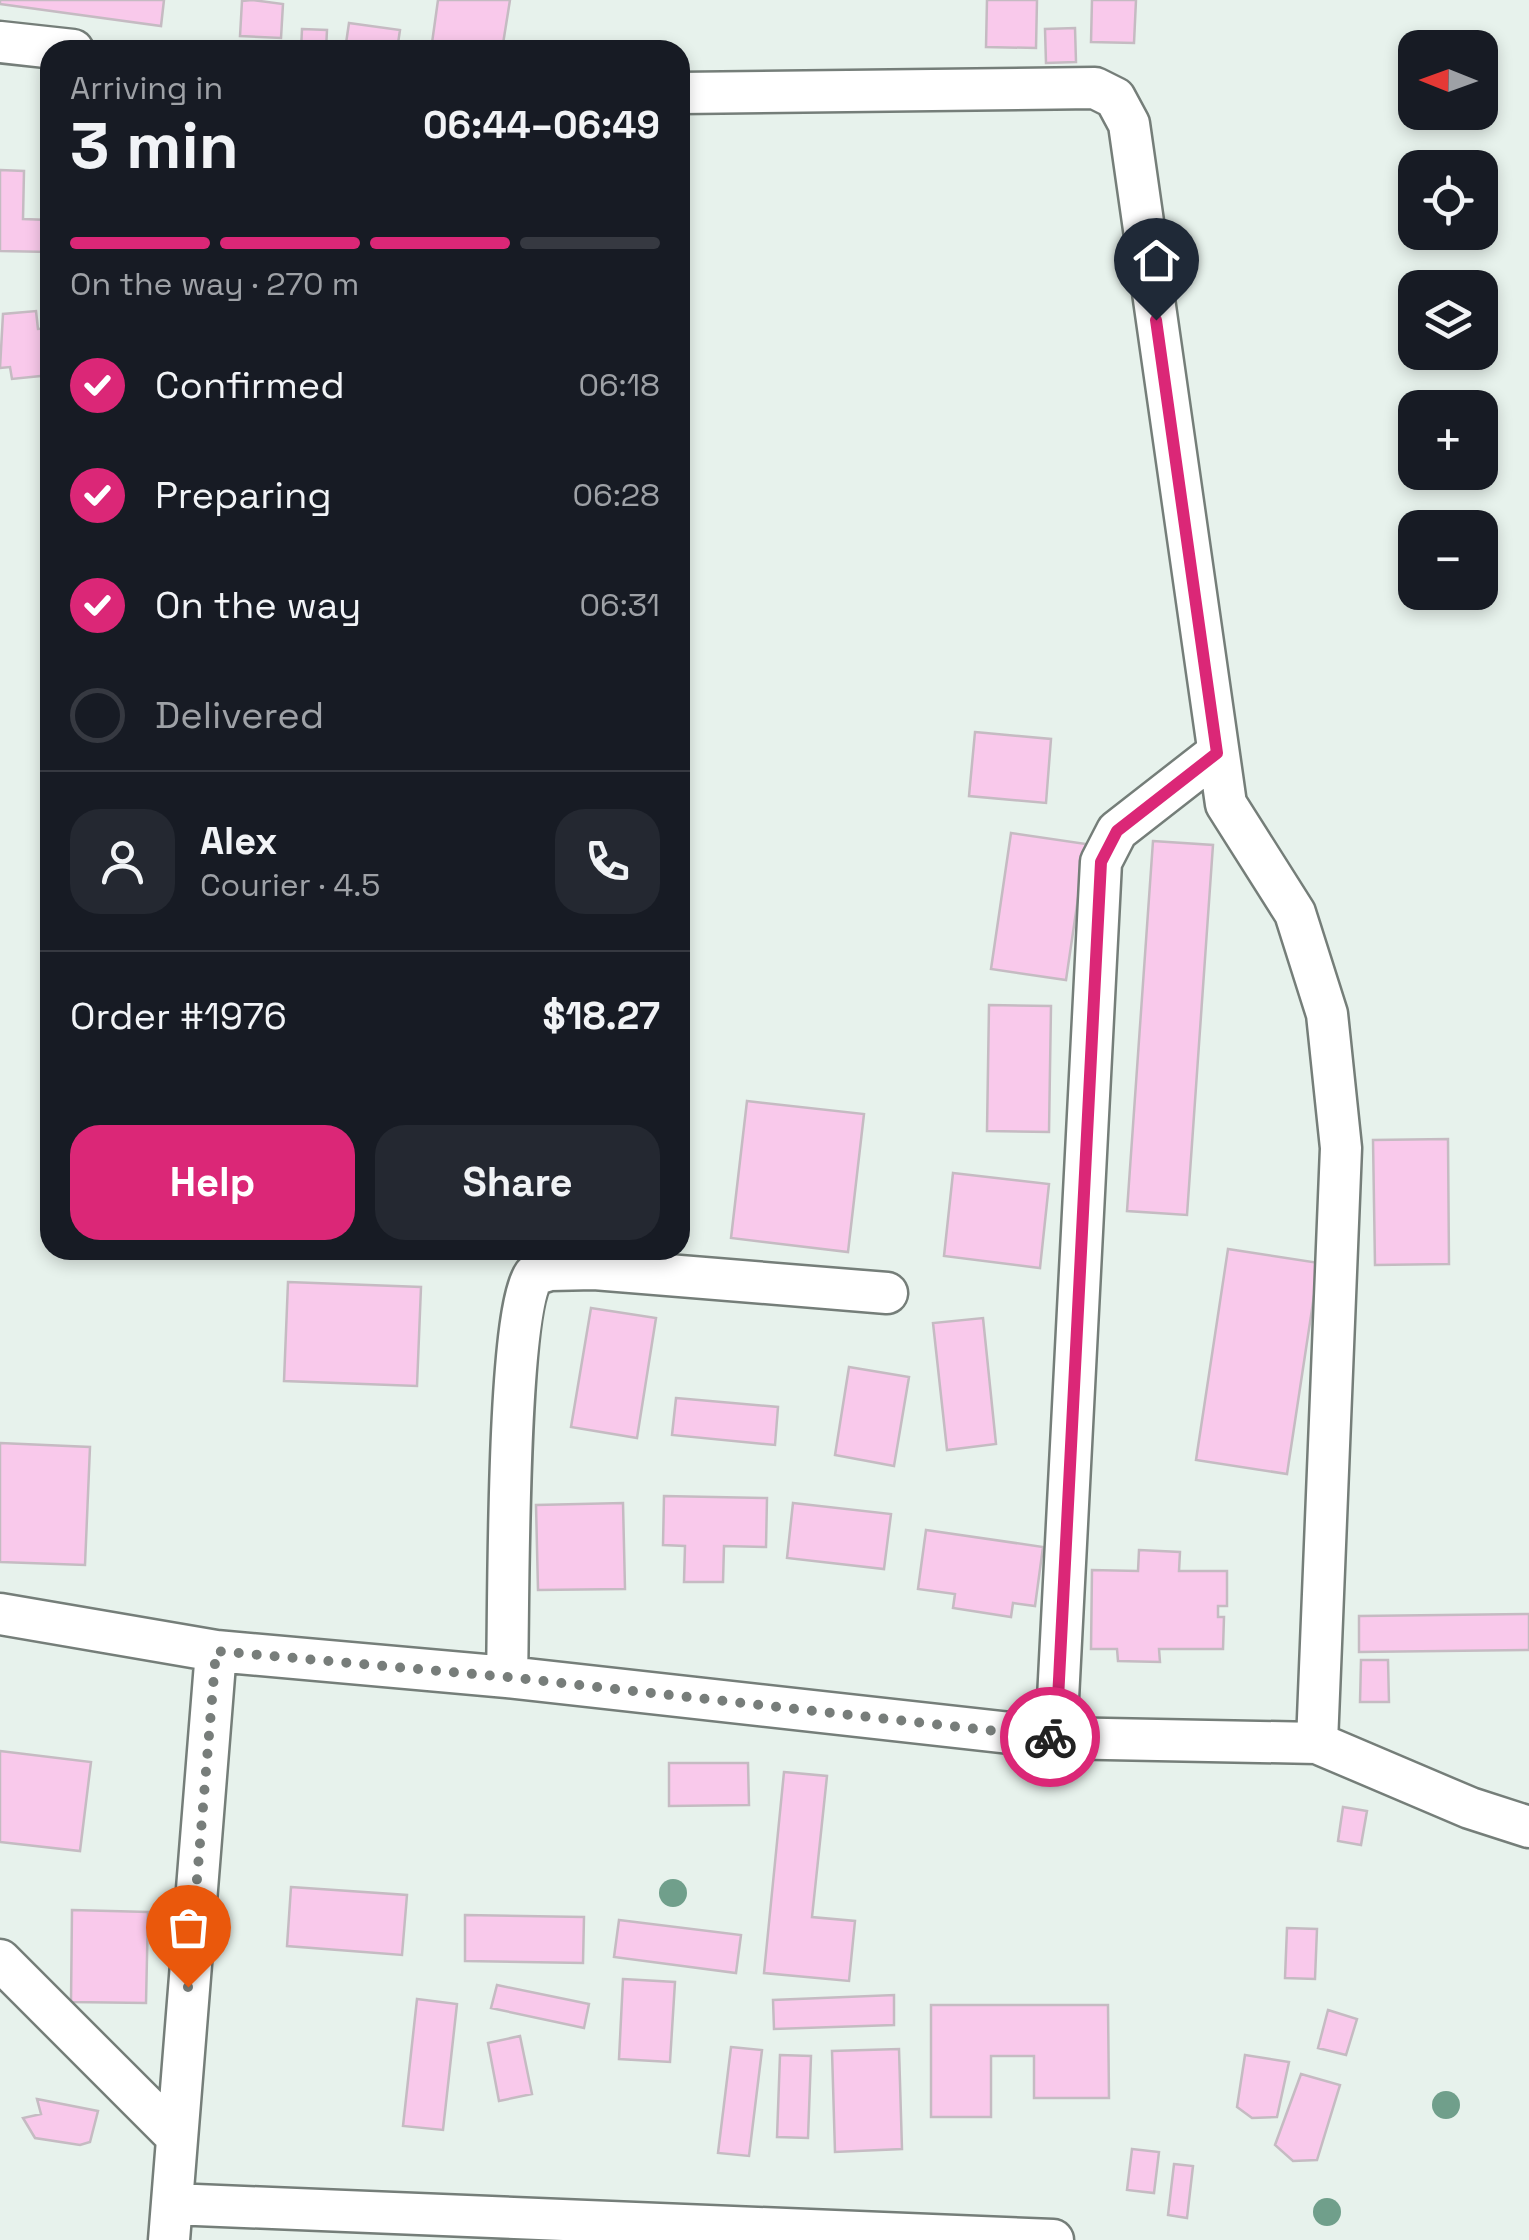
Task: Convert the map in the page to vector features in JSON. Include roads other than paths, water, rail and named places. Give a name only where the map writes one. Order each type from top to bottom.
[{"type":"street","points":[[0,42],[40,46]]},
{"type":"street","points":[[690,93],[1095,88],[1115,98],[1129,124],[1226,804],[1295,913],[1329,1033],[1341,1148],[1317,1743]]},
{"type":"street","points":[[1056,1738],[1101,862],[1117,831],[1217,753]]},
{"type":"street","points":[[507,1677],[517,1360],[522,1303],[534,1275],[550,1270],[594,1269],[887,1293]]},
{"type":"street","points":[[0,1614],[216,1651],[507,1677],[1056,1738],[1317,1743],[1470,1808],[1529,1827]]},
{"type":"street","points":[[216,1651],[170,2222],[1053,2240]]},
{"type":"street","points":[[0,1960],[176,2136]]}]
